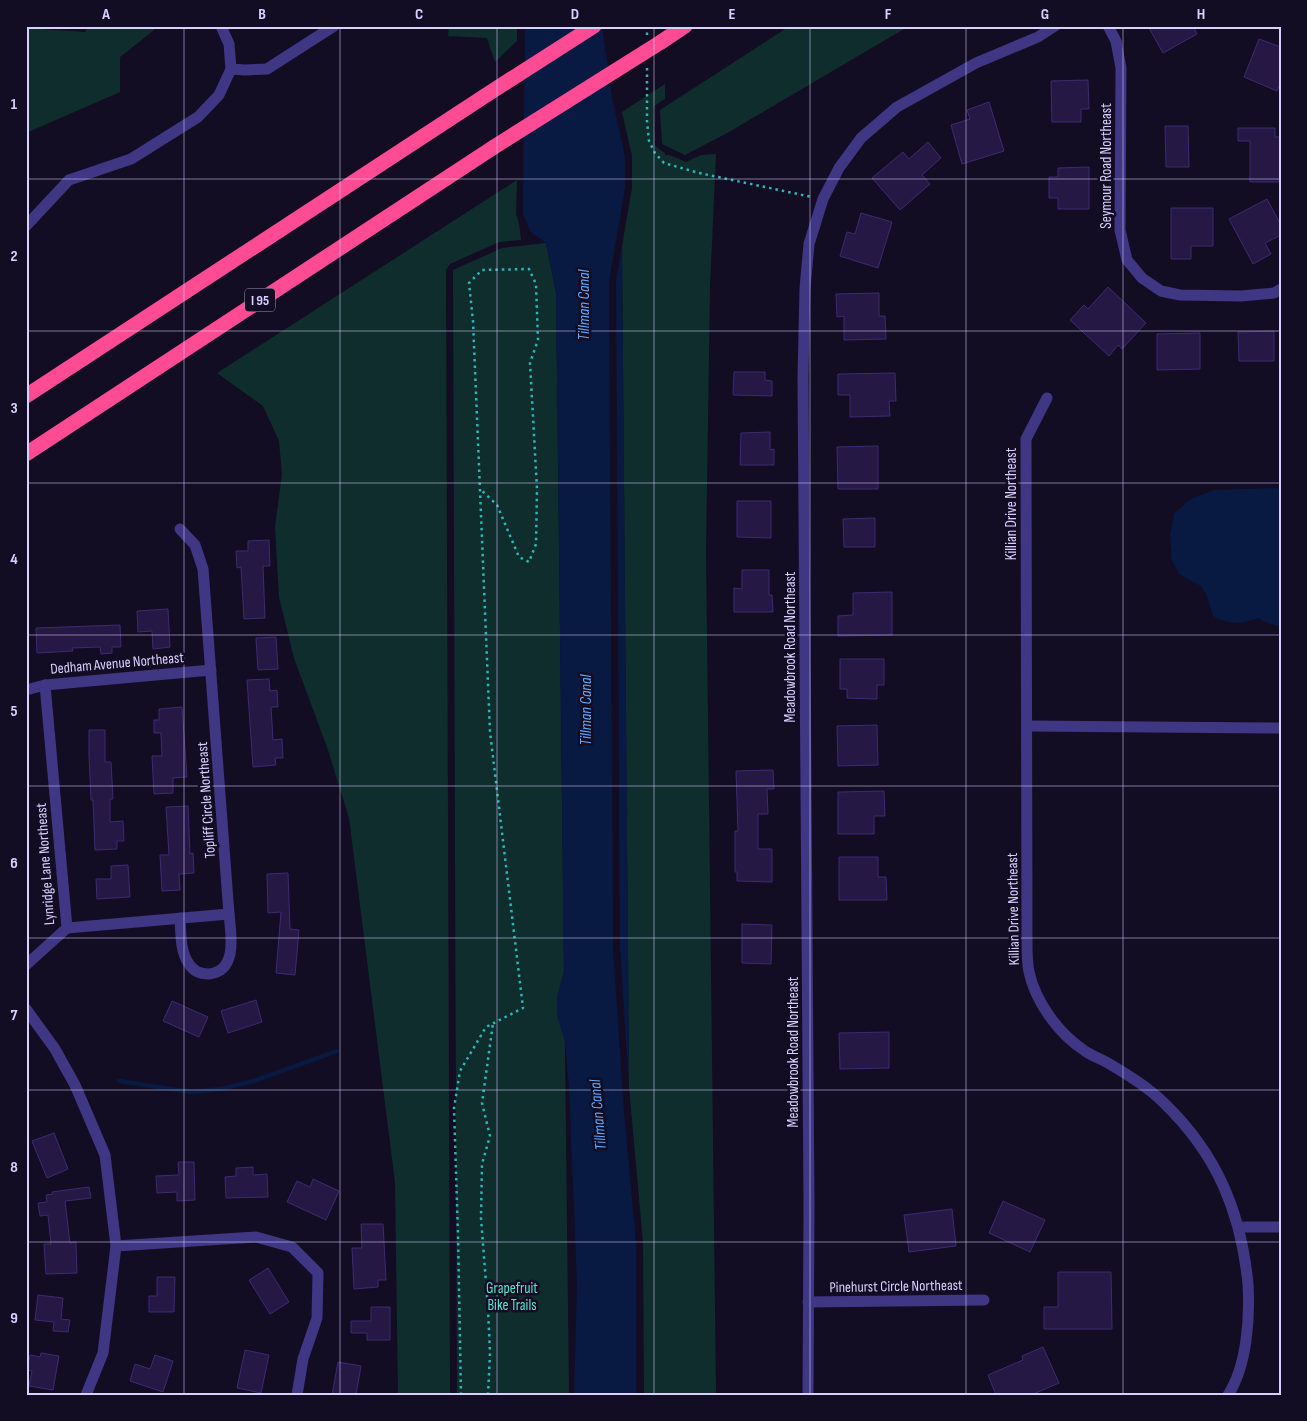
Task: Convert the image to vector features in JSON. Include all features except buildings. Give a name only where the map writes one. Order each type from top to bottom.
[{"type":"highway","points":[[26,396],[594,26]]},
{"type":"highway","name":"I 95","points":[[26,454],[494,147],[685,26]]},
{"type":"street","points":[[26,226],[69,180],[131,159],[198,117],[219,95],[231,69],[229,44],[221,26]]},
{"type":"street","points":[[231,69],[267,69],[334,26]]},
{"type":"street","name":"Meadowbrook Road Northeast","points":[[808,1395],[809,1195],[804,367],[805,288],[809,244],[823,199],[839,168],[861,138],[896,107],[976,63],[1038,37],[1055,26]]},
{"type":"street","name":"Seymour Road Northeast","points":[[1108,26],[1116,41],[1121,68],[1120,230],[1127,260],[1142,278],[1161,292],[1180,295],[1240,296],[1274,293],[1281,289]]},
{"type":"street","name":"Killian Drive Northeast","points":[[1046,398],[1026,439],[1027,942],[1029,972],[1042,1007],[1073,1042],[1086,1052],[1136,1080],[1163,1102],[1186,1126],[1216,1168],[1232,1204],[1238,1227],[1246,1260],[1248,1292],[1248,1320],[1244,1350],[1238,1372],[1228,1395]]},
{"type":"street","name":"Topliff Circle Northeast","points":[[180,529],[195,545],[203,569],[229,914]]},
{"type":"street","name":"Dedham Avenue Northeast","points":[[26,690],[45,685],[211,670]]},
{"type":"street","name":"Lynridge Lane Northeast","points":[[26,965],[67,928],[45,685]]},
{"type":"street","points":[[1027,726],[1281,728]]},
{"type":"street","points":[[67,928],[180,918],[229,914],[232,949],[226,963],[220,969],[214,973],[201,974],[189,966],[182,945],[180,918]]},
{"type":"street","points":[[26,1009],[55,1049],[75,1085],[105,1155],[116,1246],[103,1353],[86,1395]]},
{"type":"street","points":[[1238,1227],[1281,1227]]},
{"type":"street","points":[[116,1246],[256,1237],[292,1247],[318,1273],[317,1318],[303,1359],[296,1395]]},
{"type":"street","name":"Pinehurst Circle Northeast","points":[[808,1302],[984,1300]]},
{"type":"path","points":[[647,26],[647,35]]},
{"type":"path","points":[[647,62],[649,141],[654,153],[664,163],[699,173],[823,199]]},
{"type":"path","points":[[461,1395],[454,1108],[460,1071],[486,1027],[523,1008],[490,732],[473,321],[469,283],[482,270],[529,269],[536,284],[538,340],[530,363],[537,489],[536,544],[529,562],[520,557],[497,505],[480,489]]},
{"type":"path","points":[[488,1395],[489,1335],[481,1218],[482,1164],[490,1136],[482,1102],[493,1023]]},
{"type":"green space","points":[[88,26],[158,27],[120,57],[120,92],[26,133],[26,28],[85,32]]},
{"type":"green space","points":[[449,26],[517,26],[517,41],[495,62],[487,38],[448,36]]},
{"type":"green space","points":[[790,26],[909,26],[729,132],[685,155],[662,144],[660,110]]},
{"type":"green space","points":[[665,84],[665,99],[654,106],[653,110],[655,146],[665,155],[670,155],[686,162],[701,155],[716,154],[710,286],[706,552],[716,1395],[644,1395],[643,1242],[629,1087],[622,246],[632,188],[632,156],[622,112]]},
{"type":"green space","points":[[517,180],[516,214],[521,240],[499,242],[450,264],[446,270],[450,1395],[398,1395],[395,1182],[349,818],[328,750],[294,658],[279,597],[275,527],[282,474],[279,441],[263,406],[217,373]]},
{"type":"green space","name":"Grapefruit Bike Trails","points":[[546,243],[556,293],[569,1395],[457,1395],[453,270],[502,248]]},
{"type":"water","name":"Tillman Canal","points":[[525,26],[602,26],[612,97],[625,157],[625,188],[609,282],[613,948],[624,1111],[636,1242],[636,1395],[574,1395],[577,1284],[569,1087],[565,1042],[557,1015],[557,996],[564,971],[556,293],[546,243],[531,232],[523,214]]},
{"type":"water","points":[[622,246],[629,1087],[620,948],[616,282]]},
{"type":"water","points":[[1281,489],[1281,627],[1259,618],[1236,623],[1219,619],[1213,616],[1207,596],[1201,586],[1179,574],[1172,560],[1170,536],[1174,514],[1189,500],[1214,490]]},
{"type":"waterway","points":[[119,1081],[191,1092],[221,1089],[254,1081],[337,1051]]}]
